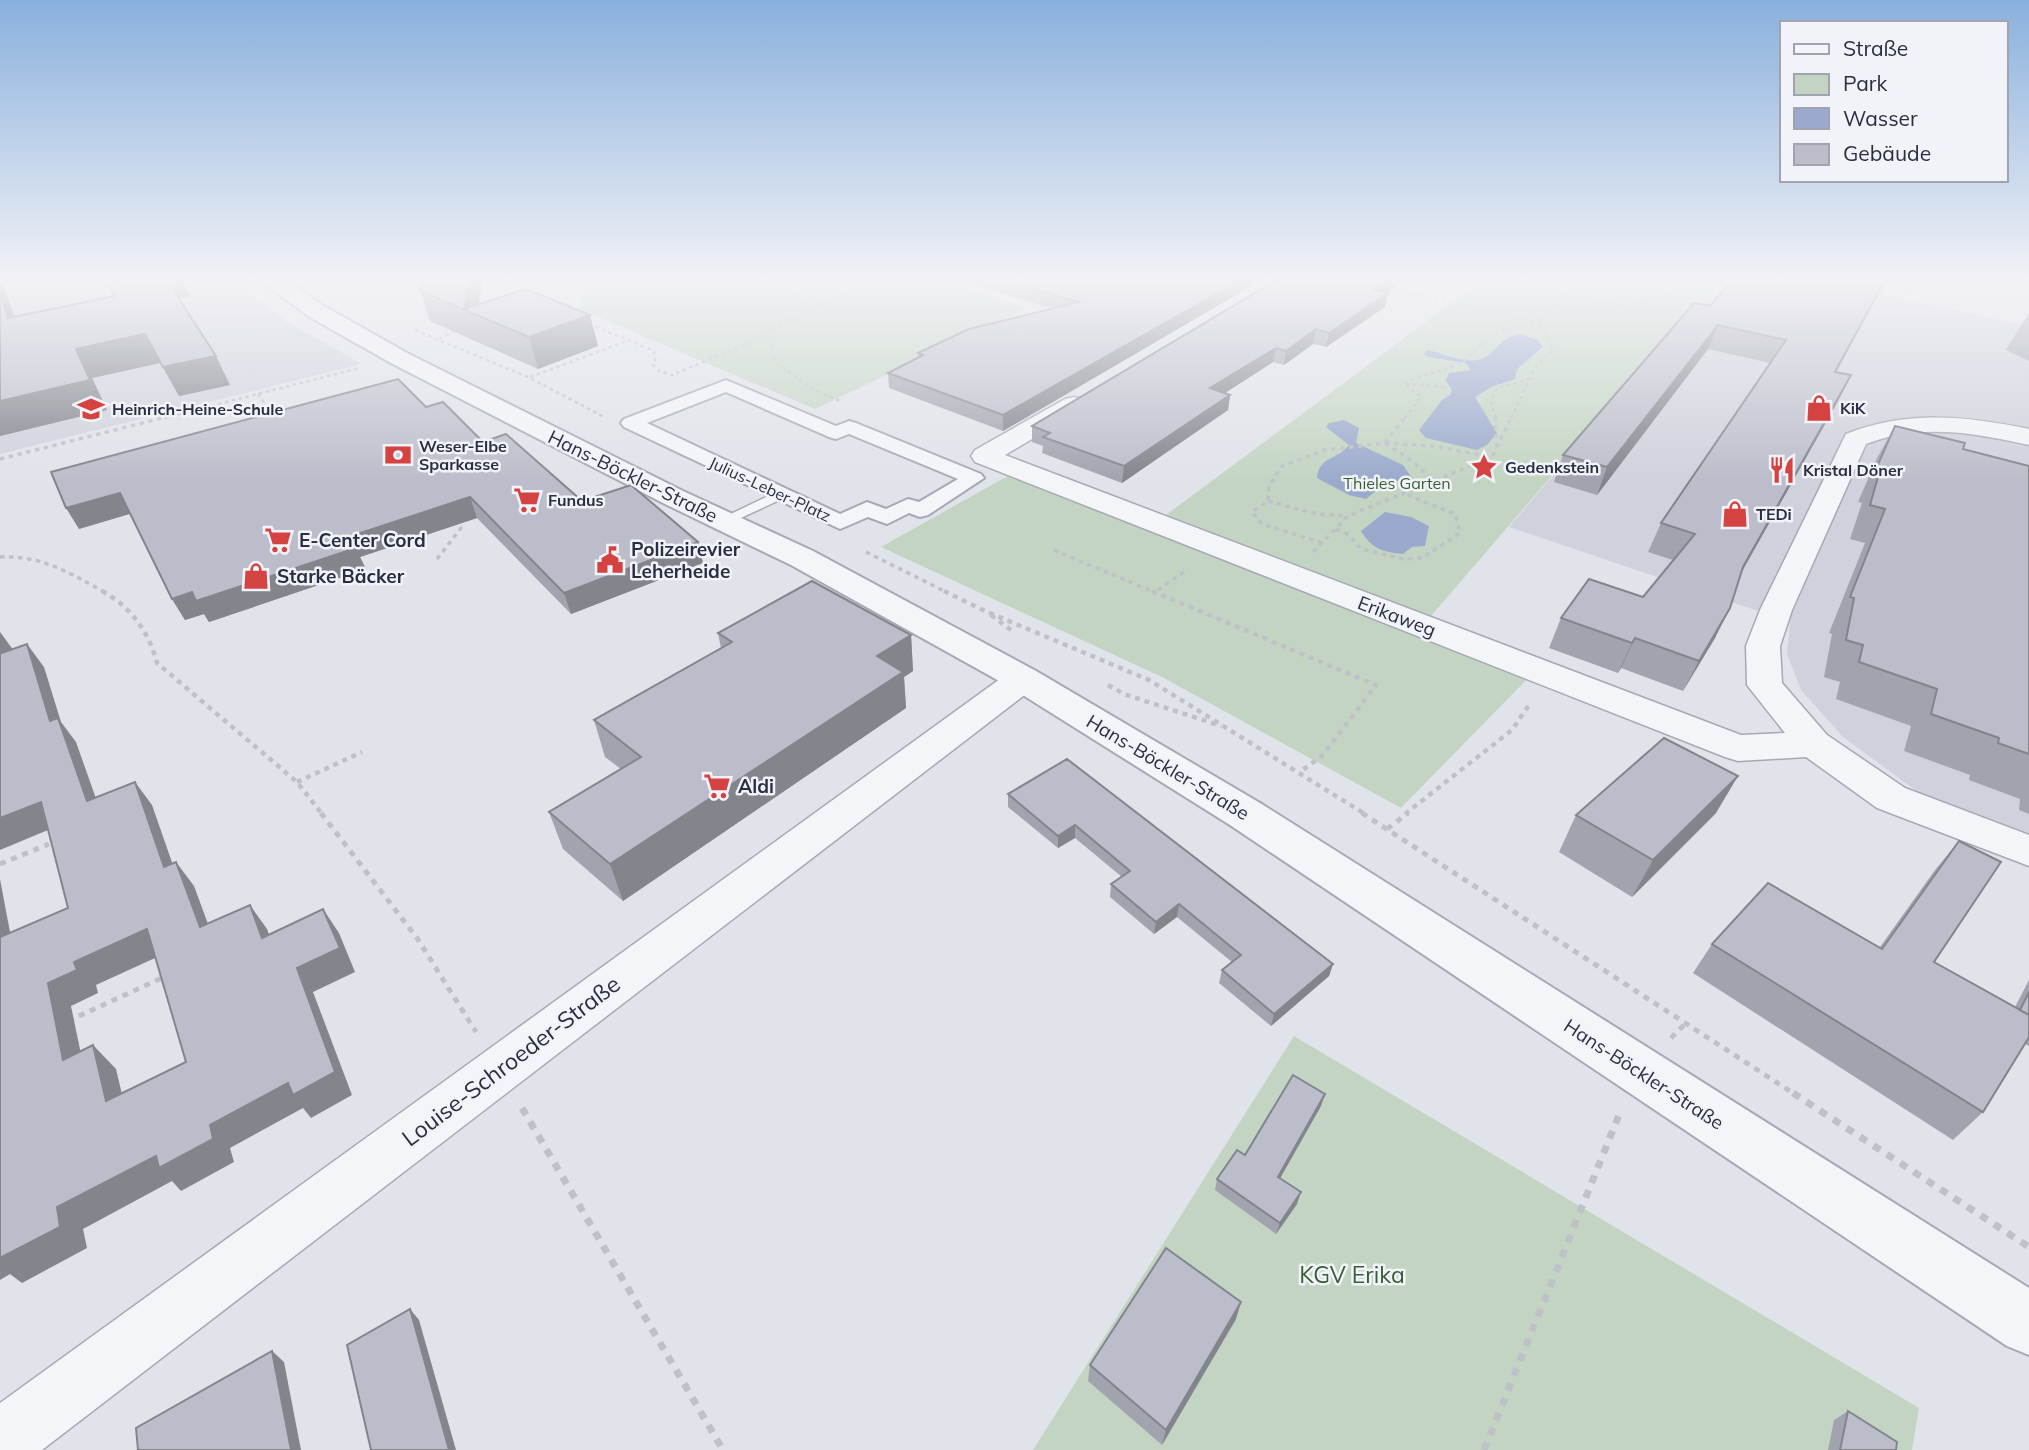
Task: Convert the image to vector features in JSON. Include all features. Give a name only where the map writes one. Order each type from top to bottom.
[{"type":"street","name":"Hans-Böckler-Straße","points":[[377,346],[723,521],[1023,658],[1245,814],[2029,1324]]},
{"type":"street","name":"Julius-Leber-Platz","points":[[726,385],[836,433],[849,427],[974,478],[920,510],[908,505],[887,517],[867,509],[840,522],[781,494],[631,423],[726,385]]},
{"type":"street","name":"Erikaweg","points":[[1089,395],[985,456],[1738,748],[1814,744]]},
{"type":"street","points":[[2029,437],[1989,427],[1930,423],[1895,425],[1855,439],[1776,610],[1763,646],[1765,685],[1814,744],[1891,798],[2029,851]]},
{"type":"street","name":"Louise-Schroeder-Straße","points":[[0,1442],[500,1069],[1023,658]]},
{"type":"lane","points":[[723,521],[781,494]]},
{"type":"path","points":[[0,458],[399,358],[424,346]]},
{"type":"path","points":[[530,378],[613,346]]},
{"type":"path","points":[[642,346],[652,350],[656,357],[653,365],[659,371],[712,391]]},
{"type":"path","points":[[659,380],[744,346]]},
{"type":"path","points":[[1405,384],[1417,376],[1452,367],[1482,346]]},
{"type":"path","points":[[1290,574],[1348,516],[1492,457],[1536,366],[1553,350],[1551,346]]},
{"type":"path","points":[[1497,447],[1497,414],[1491,402],[1497,388],[1531,379]]},
{"type":"path","points":[[1405,384],[1446,387]]},
{"type":"path","points":[[1385,443],[1421,397],[1405,384]]},
{"type":"path","points":[[258,394],[280,426]]},
{"type":"path","points":[[1385,443],[1415,463],[1433,482]]},
{"type":"path","points":[[1268,501],[1269,486],[1282,466],[1325,450],[1385,443],[1432,446],[1492,457]]},
{"type":"path","points":[[1336,528],[1349,535],[1361,549],[1403,559],[1422,558],[1460,533],[1455,514],[1438,505],[1404,494]]},
{"type":"path","points":[[1322,543],[1262,524],[1252,512],[1268,501],[1317,513],[1348,516]]},
{"type":"path","points":[[437,559],[461,528],[454,519]]},
{"type":"path","points":[[1054,550],[1376,685],[1323,755],[1300,772]]},
{"type":"path","points":[[0,557],[23,556],[62,569],[117,599],[150,637],[157,663],[297,782],[417,938],[500,1069],[723,1450]]},
{"type":"path","points":[[1023,658],[985,611],[1149,680],[1300,772],[2029,1247]]},
{"type":"path","points":[[1387,829],[1512,730],[1549,675]]},
{"type":"path","points":[[1101,681],[1124,694],[1228,729]]},
{"type":"path","points":[[297,782],[362,752]]},
{"type":"path","points":[[0,863],[49,844]]},
{"type":"path","points":[[63,1023],[164,977]]},
{"type":"path","points":[[1484,1450],[1638,1069]]},
{"type":"shaded area","points":[[0,346],[329,346],[362,364],[0,454]]},
{"type":"shaded area","points":[[1664,346],[2029,346],[2029,836],[1918,792],[1843,737],[1801,690],[1787,654],[1790,622],[1509,527]]},
{"type":"green space","points":[[666,346],[948,346],[815,409]]},
{"type":"green space","name":"Thieles Garten","points":[[1394,346],[1664,346],[1431,616],[1162,518]]},
{"type":"green space","points":[[1013,473],[1532,674],[1401,808],[1162,677],[881,547]]},
{"type":"green space","name":"KGV Erika","points":[[1294,1036],[1919,1408],[1912,1450],[1033,1450]]},
{"type":"water","points":[[1499,346],[1543,347],[1517,369],[1515,379],[1491,387],[1475,397],[1497,433],[1487,445],[1477,450],[1426,438],[1419,430],[1442,400],[1450,395],[1452,390],[1446,381],[1449,373],[1471,370],[1466,363],[1428,357],[1424,354],[1427,350],[1470,361],[1489,355]]},
{"type":"water","points":[[1344,420],[1359,428],[1356,443],[1403,465],[1414,481],[1368,480],[1377,490],[1366,499],[1349,495],[1317,478],[1321,466],[1349,445],[1326,427],[1329,423]]},
{"type":"water","points":[[1385,512],[1411,517],[1429,526],[1425,546],[1412,547],[1403,554],[1384,551],[1369,542],[1361,531]]},
{"type":"building","points":[[0,346],[91,346],[76,349],[90,380],[0,401]]},
{"type":"building","points":[[151,346],[209,346],[216,356],[163,367]]},
{"type":"building","points":[[934,346],[1125,346],[1003,415],[888,373],[923,355],[918,353]]},
{"type":"building","points":[[1167,346],[1293,346],[1286,351],[1276,348],[1210,388],[1230,395],[1124,466],[1043,437],[1050,433],[1032,426]]},
{"type":"building","points":[[1657,346],[1702,346],[1607,467],[1563,455]]},
{"type":"building","points":[[1782,346],[1849,346],[1835,372],[1851,375],[1743,567],[1730,608],[1699,661],[1635,638],[1632,643],[1561,618],[1589,579],[1643,597],[1695,534],[1661,523]]},
{"type":"building","points":[[398,379],[426,407],[443,402],[483,442],[506,434],[582,501],[631,485],[698,542],[564,593],[470,497],[348,537],[356,548],[196,601],[192,592],[172,599],[120,493],[66,508],[51,472]]},
{"type":"building","points":[[1895,426],[1965,443],[1963,449],[2029,466],[2029,754],[1998,743],[1999,738],[1931,714],[1937,689],[1859,662],[1863,645],[1846,640],[1854,598],[1850,597],[1885,509],[1870,505],[1880,470],[1876,469]]},
{"type":"building","name":"Aldi","points":[[812,581],[911,635],[877,656],[903,672],[610,864],[549,812],[641,757],[594,720],[732,642],[718,633]]},
{"type":"building","points":[[0,642],[2,653],[27,644],[50,721],[58,718],[87,801],[135,782],[164,867],[176,862],[200,927],[250,905],[262,938],[323,909],[340,948],[297,968],[335,1072],[293,1095],[288,1083],[210,1125],[213,1139],[159,1168],[156,1156],[57,1207],[60,1227],[0,1258],[0,937],[68,908],[41,802],[0,818]],"holes":[[[147,929],[186,1062],[106,1101],[93,1045],[63,1060],[48,983],[77,970],[74,962]]]},
{"type":"building","points":[[1664,738],[1738,776],[1653,860],[1576,815]]},
{"type":"building","points":[[1067,759],[1333,964],[1274,1014],[1222,970],[1241,955],[1179,904],[1156,922],[1111,884],[1130,871],[1075,825],[1058,836],[1008,794]]},
{"type":"building","points":[[1959,841],[2001,862],[1934,962],[2029,1015],[2029,1037],[1983,1112],[1712,944],[1768,883],[1882,949]]},
{"type":"building","points":[[2029,992],[2029,1015],[2020,1010]]},
{"type":"building","points":[[1293,1075],[1325,1094],[1278,1177],[1301,1192],[1280,1223],[1217,1179],[1237,1150],[1245,1155]]},
{"type":"building","points":[[1166,1248],[1241,1302],[1166,1430],[1090,1365]]},
{"type":"building","points":[[410,1309],[449,1450],[371,1450],[347,1345]]},
{"type":"building","points":[[272,1351],[291,1450],[138,1450],[136,1428]]},
{"type":"building","points":[[1848,1411],[1897,1442],[1896,1450],[1840,1450]]},
{"type":"place","name":"KiK","points":[[1819,408]]},
{"type":"place","name":"Heinrich-Heine-Schule","points":[[91,409]]},
{"type":"place","name":"Weser-Elbe Sparkasse","points":[[398,455]]},
{"type":"place","name":"Gedenkstein","points":[[1484,467]]},
{"type":"place","name":"Kristal Döner","points":[[1782,470]]},
{"type":"place","name":"Fundus","points":[[527,500]]},
{"type":"place","name":"TEDi","points":[[1735,514]]},
{"type":"place","name":"E-Center Cord","points":[[278,540]]},
{"type":"place","name":"Polizeirevier Leherheide","points":[[610,560]]},
{"type":"place","name":"Starke Bäcker","points":[[256,576]]},
{"type":"place","name":"Aldi","points":[[717,786]]}]
